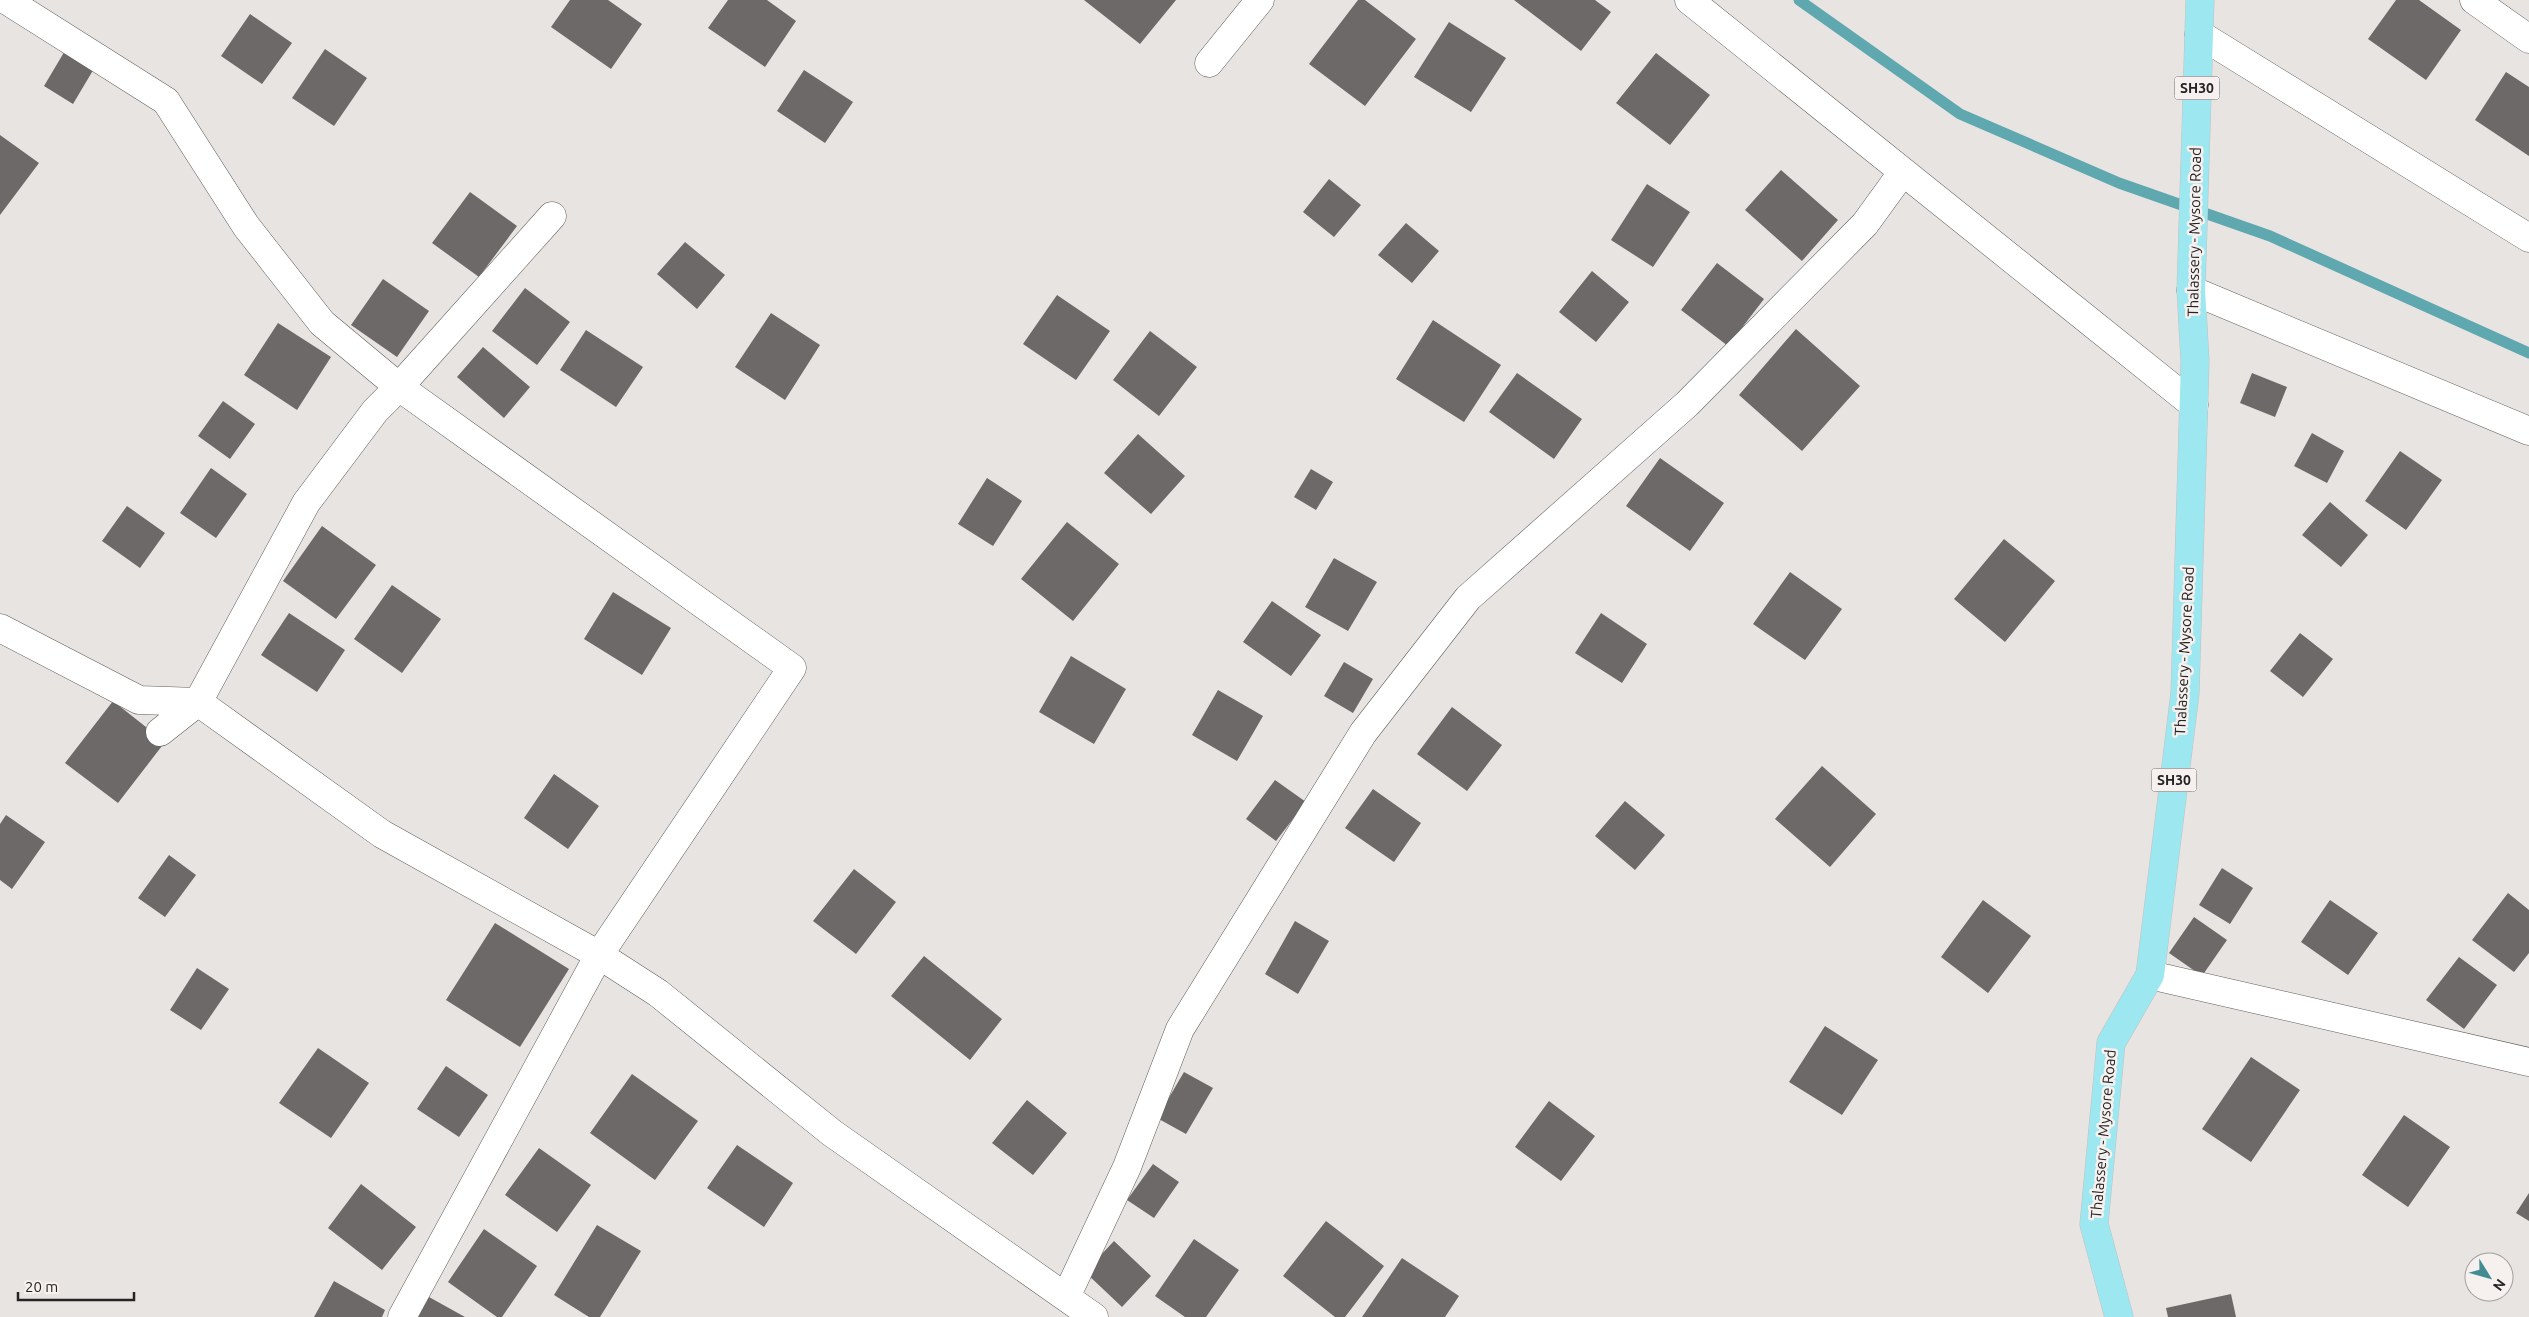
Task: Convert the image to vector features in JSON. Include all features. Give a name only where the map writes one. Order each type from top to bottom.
[{"type":"main road","name":"Thalassery - Mysore Road","points":[[2119,1317],[2094,1224],[2111,1043],[2150,975],[2185,693],[2195,361],[2191,290],[2200,0]]},
{"type":"street","points":[[6,0],[166,101],[246,226],[322,323],[399,387],[792,668],[600,955],[402,1317]]},
{"type":"street","points":[[1208,63],[1260,0]]},
{"type":"street","points":[[1689,0],[2194,406]]},
{"type":"street","points":[[2474,0],[2529,39]]},
{"type":"street","points":[[2199,34],[2529,238]]},
{"type":"street","points":[[1066,1297],[1127,1167],[1180,1029],[1363,733],[1468,598],[1687,404],[1865,224],[1902,173]]},
{"type":"street","points":[[160,732],[198,702],[306,503],[375,411],[399,387],[552,216]]},
{"type":"street","points":[[2191,290],[2529,431]]},
{"type":"street","points":[[0,628],[139,700],[198,702],[382,834],[600,955],[658,993],[832,1133],[1094,1317]]},
{"type":"street","points":[[2150,975],[2529,1062]]},
{"type":"building","points":[[570,0],[608,0],[642,24],[611,69],[551,27]]},
{"type":"building","points":[[728,0],[767,0],[796,21],[765,67],[708,28]]},
{"type":"building","points":[[1084,0],[1176,0],[1140,44]]},
{"type":"building","points":[[1358,0],[1365,0],[1416,39],[1365,106],[1309,64]]},
{"type":"building","points":[[1514,0],[1595,0],[1611,12],[1581,51]]},
{"type":"building","points":[[2396,0],[2419,0],[2461,30],[2426,80],[2368,39]]},
{"type":"building","points":[[250,14],[292,43],[262,84],[221,56]]},
{"type":"building","points":[[1449,22],[1506,58],[1471,112],[1414,77]]},
{"type":"building","points":[[66,49],[95,67],[73,104],[44,86]]},
{"type":"building","points":[[325,49],[367,78],[334,126],[292,98]]},
{"type":"building","points":[[1656,53],[1710,95],[1670,145],[1616,103]]},
{"type":"building","points":[[804,70],[853,102],[825,143],[777,111]]},
{"type":"building","points":[[2506,72],[2529,87],[2529,156],[2475,120]]},
{"type":"building","points":[[0,135],[39,163],[0,215]]},
{"type":"building","points":[[1781,170],[1838,220],[1802,261],[1745,210]]},
{"type":"building","points":[[1329,179],[1361,205],[1334,237],[1303,212]]},
{"type":"building","points":[[1647,184],[1690,212],[1653,267],[1611,240]]},
{"type":"building","points":[[470,192],[517,226],[479,277],[432,243]]},
{"type":"building","points":[[1406,223],[1439,251],[1412,283],[1378,255]]},
{"type":"building","points":[[685,242],[725,275],[697,309],[657,274]]},
{"type":"building","points":[[1717,263],[1764,299],[1728,346],[1681,310]]},
{"type":"building","points":[[1592,271],[1629,302],[1596,342],[1559,312]]},
{"type":"building","points":[[383,279],[429,311],[397,357],[351,325]]},
{"type":"building","points":[[525,288],[570,322],[537,365],[492,331]]},
{"type":"building","points":[[1057,295],[1110,331],[1076,380],[1023,344]]},
{"type":"building","points":[[771,313],[820,345],[785,400],[735,367]]},
{"type":"building","points":[[1433,320],[1501,365],[1464,422],[1396,379]]},
{"type":"building","points":[[278,323],[331,357],[297,410],[244,375]]},
{"type":"building","points":[[1796,329],[1860,386],[1802,451],[1739,395]]},
{"type":"building","points":[[586,330],[643,367],[616,407],[560,370]]},
{"type":"building","points":[[1150,331],[1197,367],[1159,416],[1113,380]]},
{"type":"building","points":[[483,347],[530,387],[504,418],[457,377]]},
{"type":"building","points":[[1517,373],[1582,419],[1554,459],[1489,412]]},
{"type":"building","points":[[2252,373],[2287,387],[2275,417],[2240,403]]},
{"type":"building","points":[[223,401],[255,424],[230,459],[198,436]]},
{"type":"building","points":[[2312,433],[2344,451],[2327,483],[2294,466]]},
{"type":"building","points":[[1138,434],[1185,476],[1151,514],[1104,473]]},
{"type":"building","points":[[2400,451],[2442,480],[2406,530],[2365,501]]},
{"type":"building","points":[[1660,458],[1724,503],[1690,551],[1626,506]]},
{"type":"building","points":[[211,468],[247,494],[216,538],[180,513]]},
{"type":"building","points":[[1311,469],[1333,482],[1316,510],[1294,497]]},
{"type":"building","points":[[987,478],[1022,501],[993,546],[958,524]]},
{"type":"building","points":[[2330,502],[2368,535],[2341,567],[2302,535]]},
{"type":"building","points":[[127,506],[165,533],[140,568],[102,541]]},
{"type":"building","points":[[1067,522],[1119,564],[1073,621],[1021,579]]},
{"type":"building","points":[[322,526],[376,565],[336,619],[283,581]]},
{"type":"building","points":[[2004,539],[2055,581],[2005,642],[1954,599]]},
{"type":"building","points":[[1334,558],[1377,582],[1348,631],[1305,607]]},
{"type":"building","points":[[1790,572],[1842,609],[1805,660],[1753,624]]},
{"type":"building","points":[[392,585],[441,619],[402,673],[354,639]]},
{"type":"building","points":[[613,592],[671,628],[642,675],[584,639]]},
{"type":"building","points":[[1272,601],[1321,635],[1291,676],[1243,642]]},
{"type":"building","points":[[289,613],[345,650],[317,692],[261,655]]},
{"type":"building","points":[[1601,613],[1647,644],[1622,683],[1575,653]]},
{"type":"building","points":[[2300,633],[2333,659],[2303,697],[2270,671]]},
{"type":"building","points":[[1071,656],[1126,689],[1094,744],[1039,712]]},
{"type":"building","points":[[1344,662],[1373,679],[1353,713],[1324,696]]},
{"type":"building","points":[[1218,690],[1263,716],[1237,761],[1192,735]]},
{"type":"building","points":[[113,701],[165,742],[118,803],[65,763]]},
{"type":"building","points":[[1452,707],[1502,745],[1467,791],[1417,754]]},
{"type":"building","points":[[1822,766],[1876,814],[1830,867],[1775,819]]},
{"type":"building","points":[[554,774],[599,806],[568,849],[524,818]]},
{"type":"building","points":[[1275,780],[1306,802],[1276,841],[1246,819]]},
{"type":"building","points":[[1373,789],[1421,823],[1394,862],[1345,828]]},
{"type":"building","points":[[1625,801],[1665,835],[1635,870],[1595,836]]},
{"type":"building","points":[[6,815],[45,842],[12,889],[0,880],[0,824]]},
{"type":"building","points":[[169,855],[196,875],[165,917],[138,898]]},
{"type":"building","points":[[2222,868],[2253,888],[2230,924],[2199,905]]},
{"type":"building","points":[[854,869],[896,902],[856,954],[813,921]]},
{"type":"building","points":[[2508,893],[2529,910],[2529,953],[2514,972],[2472,940]]},
{"type":"building","points":[[1983,900],[2031,936],[1988,993],[1941,957]]},
{"type":"building","points":[[2330,900],[2378,933],[2348,975],[2301,942]]},
{"type":"building","points":[[2194,917],[2227,940],[2202,976],[2169,953]]},
{"type":"building","points":[[1295,921],[1329,941],[1298,994],[1265,974]]},
{"type":"building","points":[[495,923],[569,969],[520,1047],[446,1000]]},
{"type":"building","points":[[924,956],[1002,1019],[970,1060],[891,996]]},
{"type":"building","points":[[2459,957],[2497,985],[2464,1029],[2426,1000]]},
{"type":"building","points":[[197,968],[229,989],[201,1030],[170,1010]]},
{"type":"building","points":[[1825,1026],[1878,1060],[1842,1115],[1789,1082]]},
{"type":"building","points":[[318,1048],[369,1083],[331,1138],[279,1103]]},
{"type":"building","points":[[2251,1057],[2300,1090],[2251,1162],[2202,1129]]},
{"type":"building","points":[[446,1066],[488,1095],[459,1137],[417,1109]]},
{"type":"building","points":[[1184,1072],[1213,1088],[1186,1134],[1157,1118]]},
{"type":"building","points":[[632,1074],[698,1121],[655,1180],[590,1133]]},
{"type":"building","points":[[1027,1100],[1067,1133],[1033,1175],[992,1143]]},
{"type":"building","points":[[1549,1101],[1595,1136],[1561,1181],[1515,1147]]},
{"type":"building","points":[[2404,1115],[2450,1147],[2408,1207],[2362,1175]]},
{"type":"building","points":[[737,1145],[793,1183],[764,1227],[707,1188]]},
{"type":"building","points":[[539,1148],[591,1185],[557,1232],[505,1195]]},
{"type":"building","points":[[1153,1164],[1179,1182],[1154,1218],[1127,1200]]},
{"type":"building","points":[[361,1184],[416,1227],[382,1270],[328,1228]]},
{"type":"building","points":[[2529,1193],[2529,1221],[2516,1213]]},
{"type":"building","points":[[1326,1221],[1384,1266],[1345,1317],[1335,1317],[1283,1276]]},
{"type":"building","points":[[597,1225],[641,1251],[600,1317],[589,1317],[554,1295]]},
{"type":"building","points":[[484,1229],[537,1266],[502,1317],[497,1317],[448,1282]]},
{"type":"building","points":[[1194,1239],[1239,1270],[1206,1317],[1185,1317],[1155,1296]]},
{"type":"building","points":[[1114,1241],[1151,1276],[1122,1307],[1085,1272]]},
{"type":"building","points":[[1402,1258],[1459,1296],[1445,1317],[1362,1317]]},
{"type":"building","points":[[334,1281],[385,1310],[382,1317],[314,1317]]},
{"type":"building","points":[[2231,1294],[2236,1317],[2168,1317],[2166,1308]]},
{"type":"building","points":[[429,1297],[465,1317],[418,1317]]},
{"type":"waterway","points":[[1799,0],[1960,114],[2119,183],[2270,236],[2529,353]]}]
